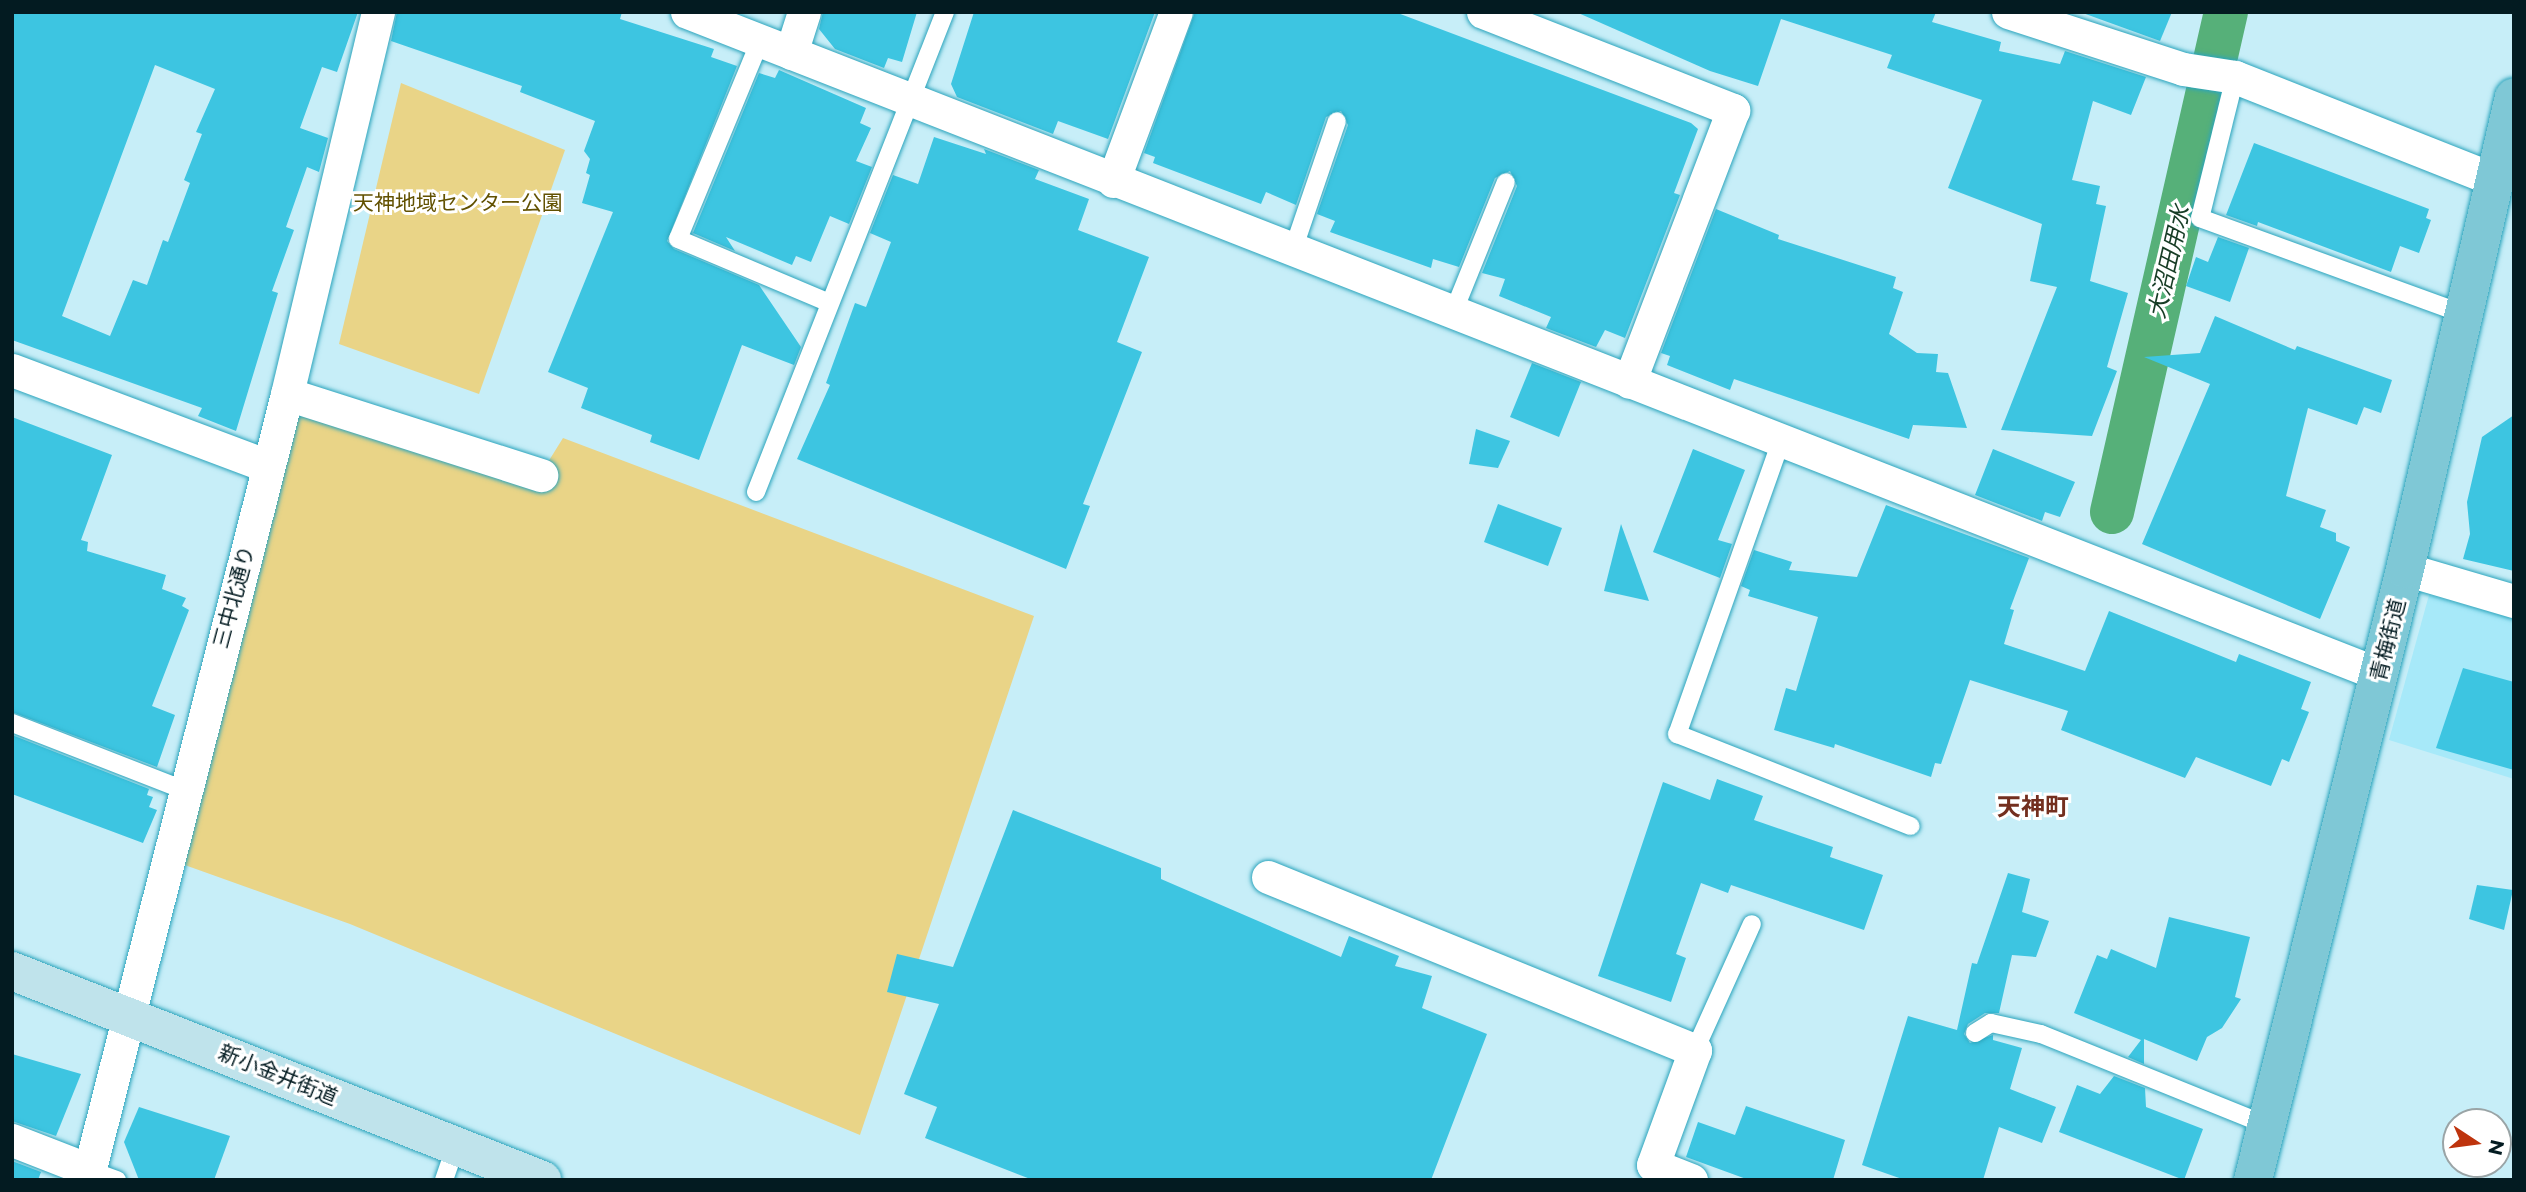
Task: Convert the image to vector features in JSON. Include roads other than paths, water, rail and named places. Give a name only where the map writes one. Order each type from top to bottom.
[{"type":"main road","name":"青梅街道","points":[[2253,1180],[2405,569],[2514,97]]},
{"type":"main road","name":"新小金井街道","points":[[12,971],[130,1016],[450,1163],[542,1180]]},
{"type":"street","name":"三中北通り","points":[[98,1176],[130,1016],[184,790],[287,394],[378,12]]},
{"type":"street","points":[[687,12],[2379,674]]},
{"type":"street","points":[[791,53],[804,12]]},
{"type":"street","points":[[1113,180],[1176,12]]},
{"type":"street","points":[[1483,12],[1733,110],[1629,382]]},
{"type":"street","points":[[2008,12],[2183,69],[2232,77],[2495,180]]},
{"type":"street","points":[[12,370],[268,466]]},
{"type":"street","points":[[287,394],[541,475]]},
{"type":"street","points":[[2405,569],[2514,601]]},
{"type":"street","points":[[1268,877],[1695,1050],[1653,1164],[1692,1180]]},
{"type":"street","points":[[12,1140],[98,1176]]},
{"type":"lane","points":[[756,492],[827,302],[945,12]]},
{"type":"lane","points":[[760,41],[678,239],[827,302]]},
{"type":"lane","points":[[2232,77],[2200,218],[2464,314]]},
{"type":"lane","points":[[1293,250],[1337,121]]},
{"type":"lane","points":[[1453,313],[1506,182]]},
{"type":"lane","points":[[1781,441],[1677,734],[1911,826]]},
{"type":"lane","points":[[12,723],[184,790]]},
{"type":"lane","points":[[1695,1050],[1752,924]]},
{"type":"lane","points":[[1975,1033],[1991,1023],[2041,1034],[2266,1125]]},
{"type":"waterway","name":"大沼田用水","points":[[2112,512],[2226,12]]},
{"type":"district","name":"天神町","points":[[2033,807]]},
{"type":"park label","name":"天神地域センター公園","points":[[458,203]]}]
